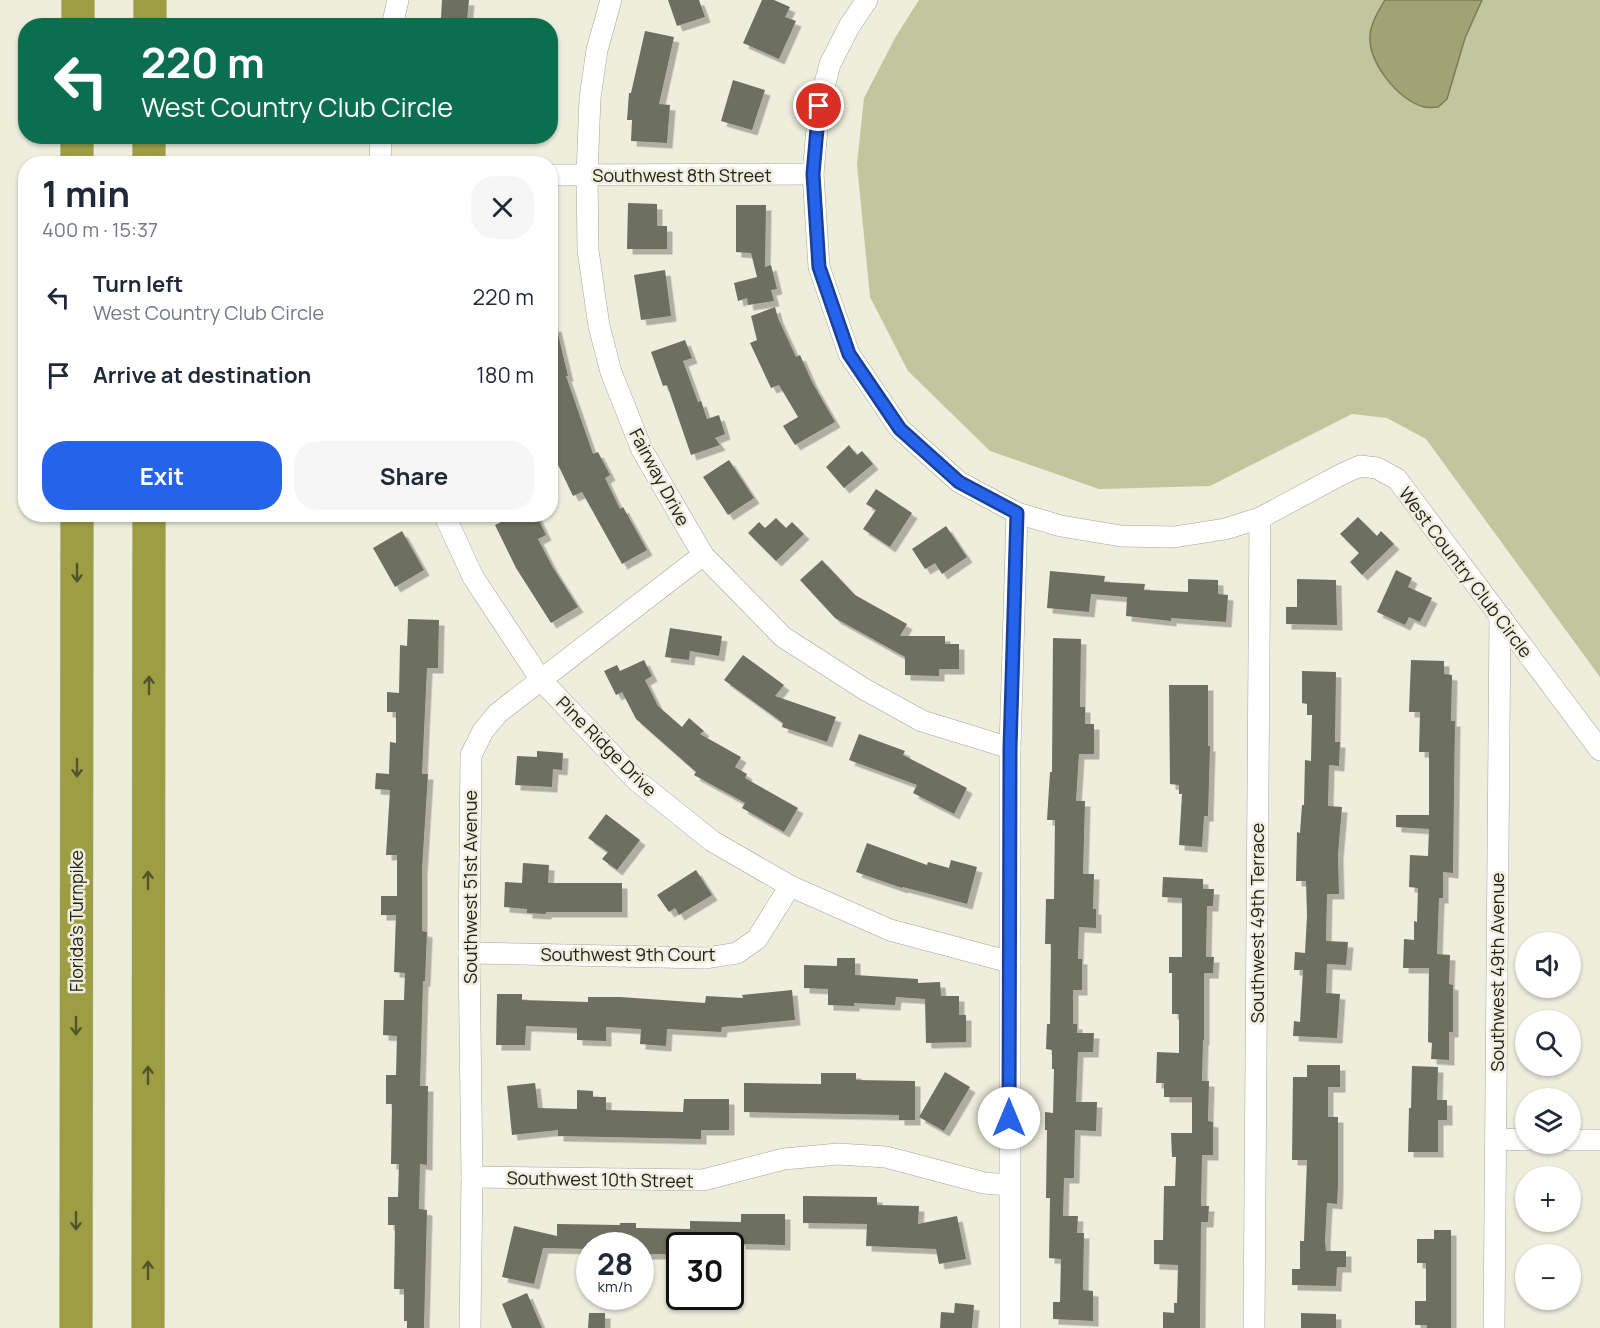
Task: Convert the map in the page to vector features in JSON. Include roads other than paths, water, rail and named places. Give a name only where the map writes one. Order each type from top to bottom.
[{"type":"highway","points":[[78,0],[78,18]]},
{"type":"highway","points":[[150,0],[150,18]]},
{"type":"highway","name":"Florida's Turnpike","points":[[76,1328],[77,522]]},
{"type":"highway","points":[[148,1328],[149,522]]},
{"type":"street","points":[[394,18],[398,0]]},
{"type":"street","name":"Fairway Drive","points":[[611,0],[597,50],[590,98],[587,175],[588,250],[599,326],[611,372],[642,450],[703,555],[783,637],[922,721],[1010,748]]},
{"type":"street","name":"West Country Club Circle","points":[[867,0],[850,25],[830,64],[819,106],[813,174],[819,267],[849,354],[900,429],[959,482],[1017,513],[1061,526],[1121,536],[1174,537],[1225,529],[1260,518],[1360,466],[1377,468],[1397,479],[1600,750]]},
{"type":"street","name":"Southwest 8th Street","points":[[558,175],[813,174]]},
{"type":"street","points":[[1010,1328],[1010,748],[1017,513]]},
{"type":"street","name":"Southwest 49th Terrace","points":[[1254,1328],[1260,518]]},
{"type":"street","name":"Pine Ridge Drive","points":[[448,522],[473,577],[541,680],[636,780],[712,841],[790,886],[890,930],[1010,962]]},
{"type":"street","name":"Southwest 51st Avenue","points":[[470,1328],[471,755],[483,730],[498,713],[703,555]]},
{"type":"street","name":"Southwest 49th Avenue","points":[[1494,1328],[1500,616]]},
{"type":"street","name":"Southwest 9th Court","points":[[469,953],[706,958],[737,953],[756,939],[790,886]]},
{"type":"street","points":[[1496,1139],[1515,1140]]},
{"type":"street","points":[[1581,1140],[1600,1140]]},
{"type":"street","name":"Southwest 10th Street","points":[[472,1177],[703,1180],[784,1159],[838,1154],[886,1157],[984,1183],[1009,1185]]}]
